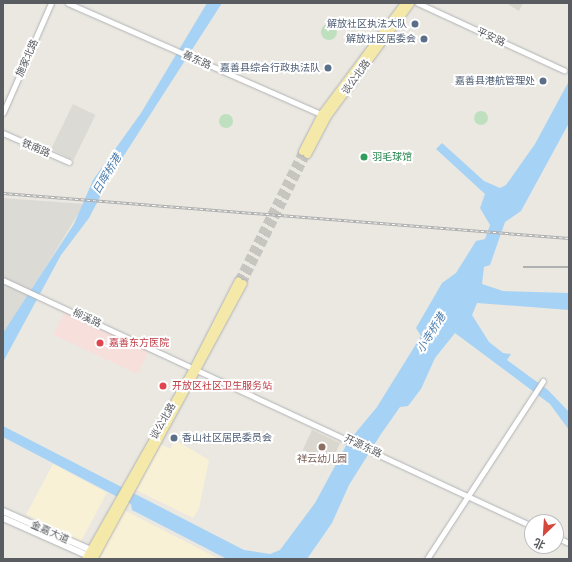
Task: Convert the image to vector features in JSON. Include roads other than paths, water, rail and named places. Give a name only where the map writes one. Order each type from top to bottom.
[{"type":"main road","name":"谈公北路","points":[[305,153],[324,115],[404,3]]},
{"type":"main road","name":"谈公北路","points":[[324,115],[410,3]]},
{"type":"main road","name":"谈公北路","points":[[91,556],[196,369],[240,281]]},
{"type":"street","name":"施家北路","points":[[3,113],[51,3]]},
{"type":"street","name":"善东路","points":[[68,3],[324,115]]},
{"type":"street","name":"平安路","points":[[418,3],[564,70]]},
{"type":"street","name":"铁南路","points":[[3,133],[69,162]]},
{"type":"street","name":"柳溪路","points":[[3,280],[196,369]]},
{"type":"street","name":"开源东路","points":[[196,369],[524,522]]},
{"type":"street","points":[[427,559],[543,381]]},
{"type":"street","name":"金嘉大道","points":[[3,511],[91,556]]},
{"type":"street","name":"金嘉大道","points":[[3,518],[91,556]]},
{"type":"water","name":"日晖桥港","points":[[207,3],[222,3],[112,174],[89,218],[61,255],[3,362],[3,333],[74,224],[93,180],[141,113]]},
{"type":"water","name":"小寺桥港","points":[[569,81],[569,123],[521,211],[505,222],[490,265],[484,267],[482,284],[503,291],[569,293],[569,310],[477,303],[472,315],[489,342],[503,353],[511,354],[507,360],[548,390],[569,412],[569,430],[550,404],[455,333],[435,358],[421,389],[408,406],[400,407],[381,434],[349,485],[332,523],[307,559],[227,559],[132,510],[131,504],[3,437],[3,426],[244,550],[270,554],[280,550],[315,503],[348,442],[377,407],[421,336],[416,328],[442,283],[456,273],[476,241],[485,239],[490,225],[480,208],[485,194],[436,149],[442,143],[484,181],[500,188],[506,185],[535,144]]},
{"type":"tunnel","points":[[238,280],[302,151]]},
{"type":"tunnel","points":[[243,283],[307,154]]},
{"type":"railway","points":[[3,193],[569,238]]},
{"type":"railway","points":[[523,267],[569,267]]},
{"type":"place","name":"解放社区执法大队","points":[[415,24]]},
{"type":"place","name":"解放社区居委会","points":[[424,39]]},
{"type":"place","name":"嘉善县综合行政执法队","points":[[328,68]]},
{"type":"place","name":"嘉善县港航管理处","points":[[543,81]]},
{"type":"place","name":"羽毛球馆","points":[[364,157]]},
{"type":"place","name":"嘉善东方医院","points":[[100,343]]},
{"type":"place","name":"开放区社区卫生服务站","points":[[163,386]]},
{"type":"place","name":"香山社区居民委员会","points":[[174,438]]},
{"type":"place","name":"祥云幼儿园","points":[[322,447]]}]
